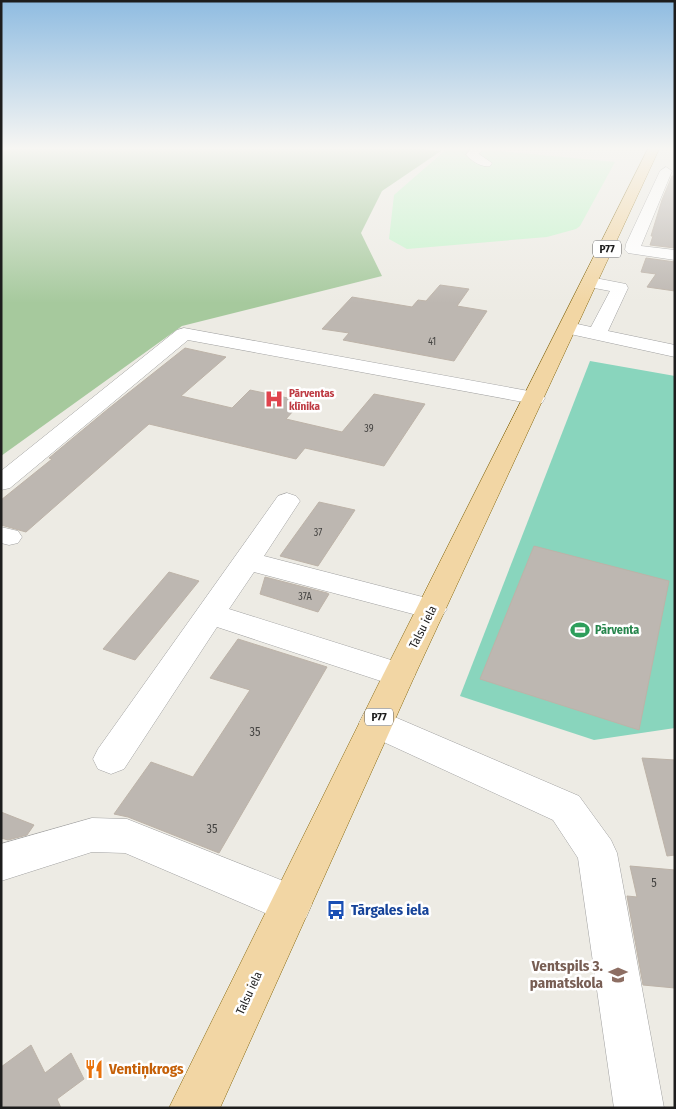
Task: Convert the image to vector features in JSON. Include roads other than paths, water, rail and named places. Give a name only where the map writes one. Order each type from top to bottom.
[{"type":"main road","name":"Talsu iela","points":[[194,1108],[376,723],[534,398],[582,331],[590,282],[630,199]]},
{"type":"street","points":[[657,199],[634,244],[633,250],[675,255]]},
{"type":"street","points":[[611,241],[675,249]]},
{"type":"street","points":[[590,282],[620,288],[582,331],[675,351]]},
{"type":"street","points":[[1,483],[184,334],[534,398]]},
{"type":"street","points":[[111,759],[287,501]]},
{"type":"street","points":[[247,561],[432,609]]},
{"type":"street","points":[[210,614],[399,675]]},
{"type":"street","points":[[376,723],[566,808],[597,853],[639,1108]]},
{"type":"street","points":[[1,863],[92,835],[126,836],[291,904]]},
{"type":"place","name":"Pārventas klīnika","points":[[274,399]]},
{"type":"place","name":"Pārventa","points":[[580,630]]},
{"type":"place","name":"Tārgales iela","points":[[336,910]]},
{"type":"place","name":"Ventspils 3. pamatskola","points":[[618,975]]},
{"type":"place","name":"Ventiņkrogs","points":[[94,1069]]}]
